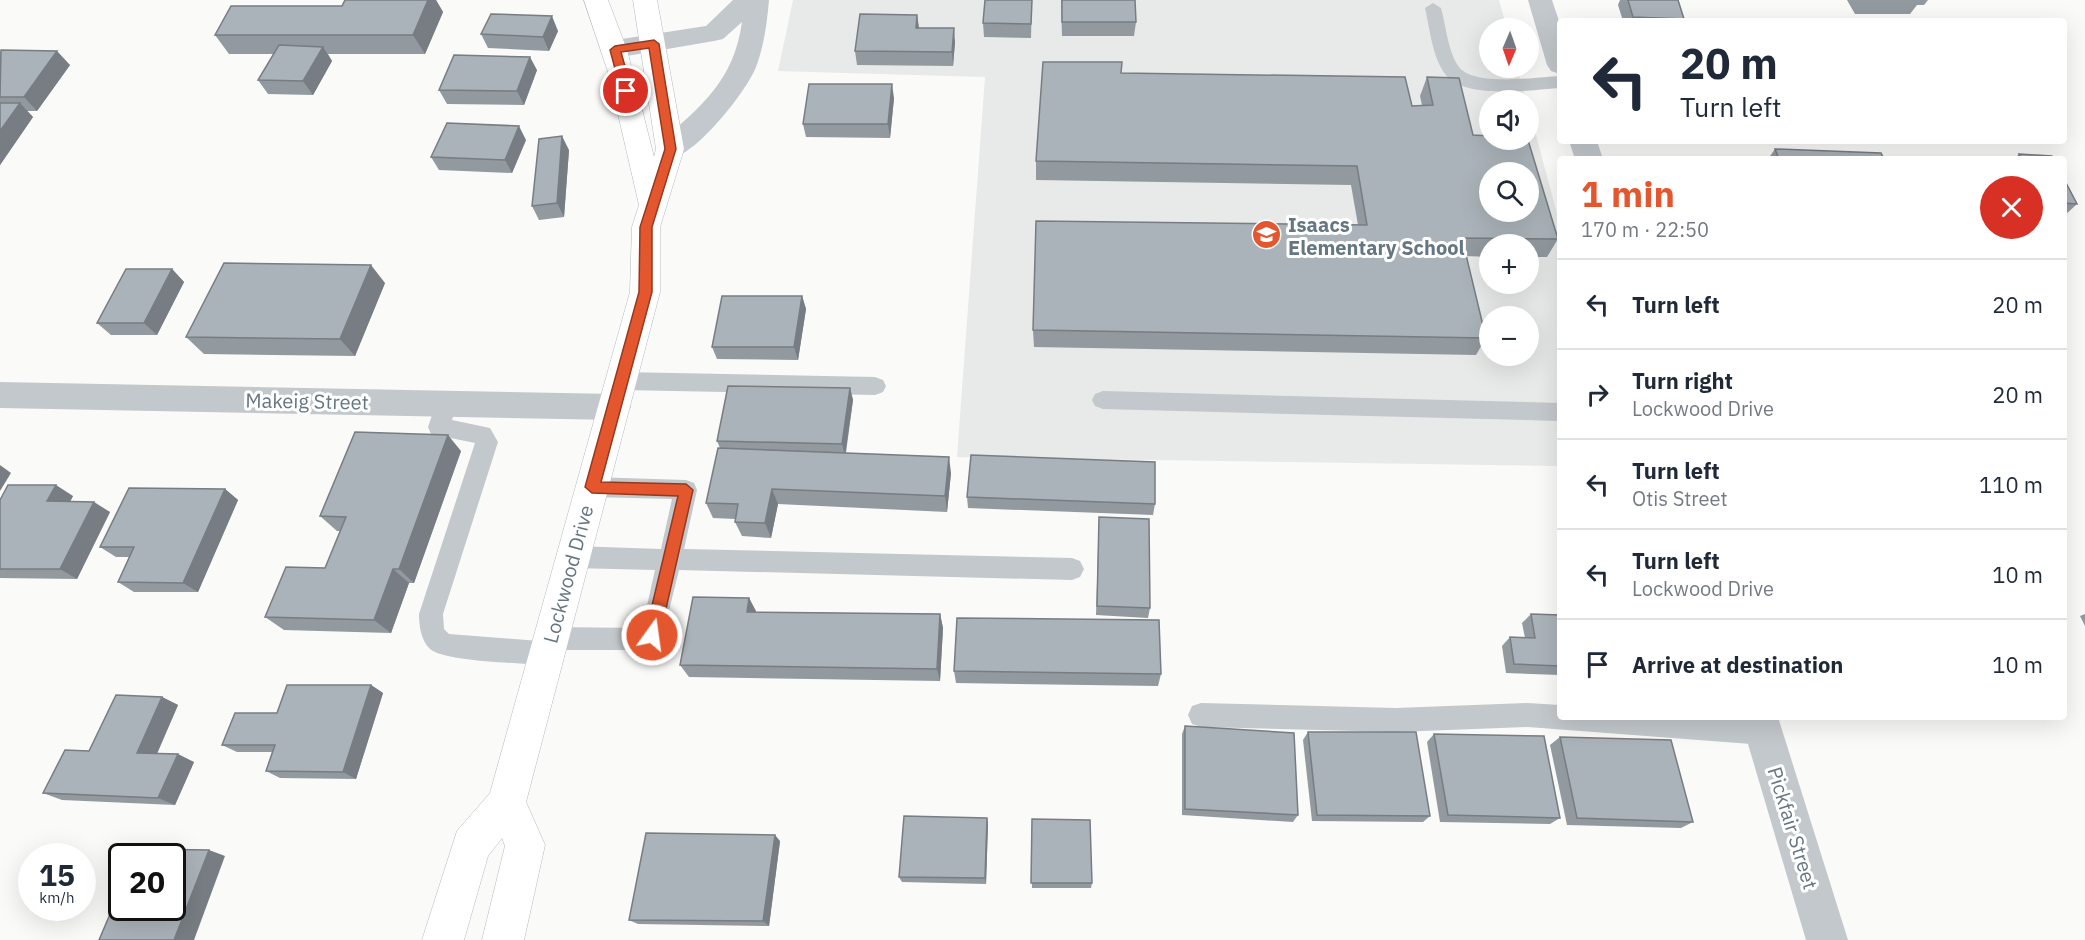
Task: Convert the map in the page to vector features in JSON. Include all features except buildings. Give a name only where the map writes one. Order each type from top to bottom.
[{"type":"main road","name":"Lockwood Drive","points":[[596,0],[619,59],[638,155],[652,204]]},
{"type":"main road","name":"Lockwood Drive","points":[[443,940],[471,845],[506,803],[645,292],[646,227],[670,149],[645,0]]},
{"type":"main road","points":[[503,940],[525,845],[506,803]]},
{"type":"street","points":[[655,53],[714,33],[740,11],[745,0]]},
{"type":"street","points":[[670,149],[720,105],[742,75],[754,35],[758,0]]},
{"type":"street","points":[[1540,0],[1557,55]]},
{"type":"street","points":[[619,59],[655,53],[720,51],[754,35]]},
{"type":"street","name":"Makeig Street","points":[[0,395],[446,404],[618,394]]},
{"type":"street","name":"Pickfair Street","points":[[1762,725],[1827,940]]},
{"type":"lane","points":[[1433,8],[1450,69],[1460,79],[1475,84],[1557,82]]},
{"type":"lane","points":[[618,394],[875,386]]},
{"type":"lane","points":[[1103,400],[1557,412]]},
{"type":"lane","points":[[446,404],[439,427],[482,435],[487,442],[431,614],[431,630],[436,640],[445,645],[548,646],[642,639],[652,635],[686,490],[592,487]]},
{"type":"lane","points":[[573,557],[1072,569]]},
{"type":"lane","points":[[1200,715],[1396,720],[1528,715],[1557,717]]},
{"type":"lane","points":[[1636,720],[1762,725]]},
{"type":"shaded area","name":"Isaacs Elementary School","points":[[793,0],[1499,0],[1504,18],[1479,18],[1479,78],[1520,78],[1523,90],[1479,90],[1479,150],[1539,150],[1539,146],[1557,214],[1557,466],[957,457],[985,77],[778,71]]},
{"type":"place","name":"Isaacs Elementary School","points":[[1267,235]]},
{"type":"route","points":[[626,91],[622,69],[615,50],[654,44],[670,149],[646,227],[645,292],[592,487],[686,490],[652,635]]}]
